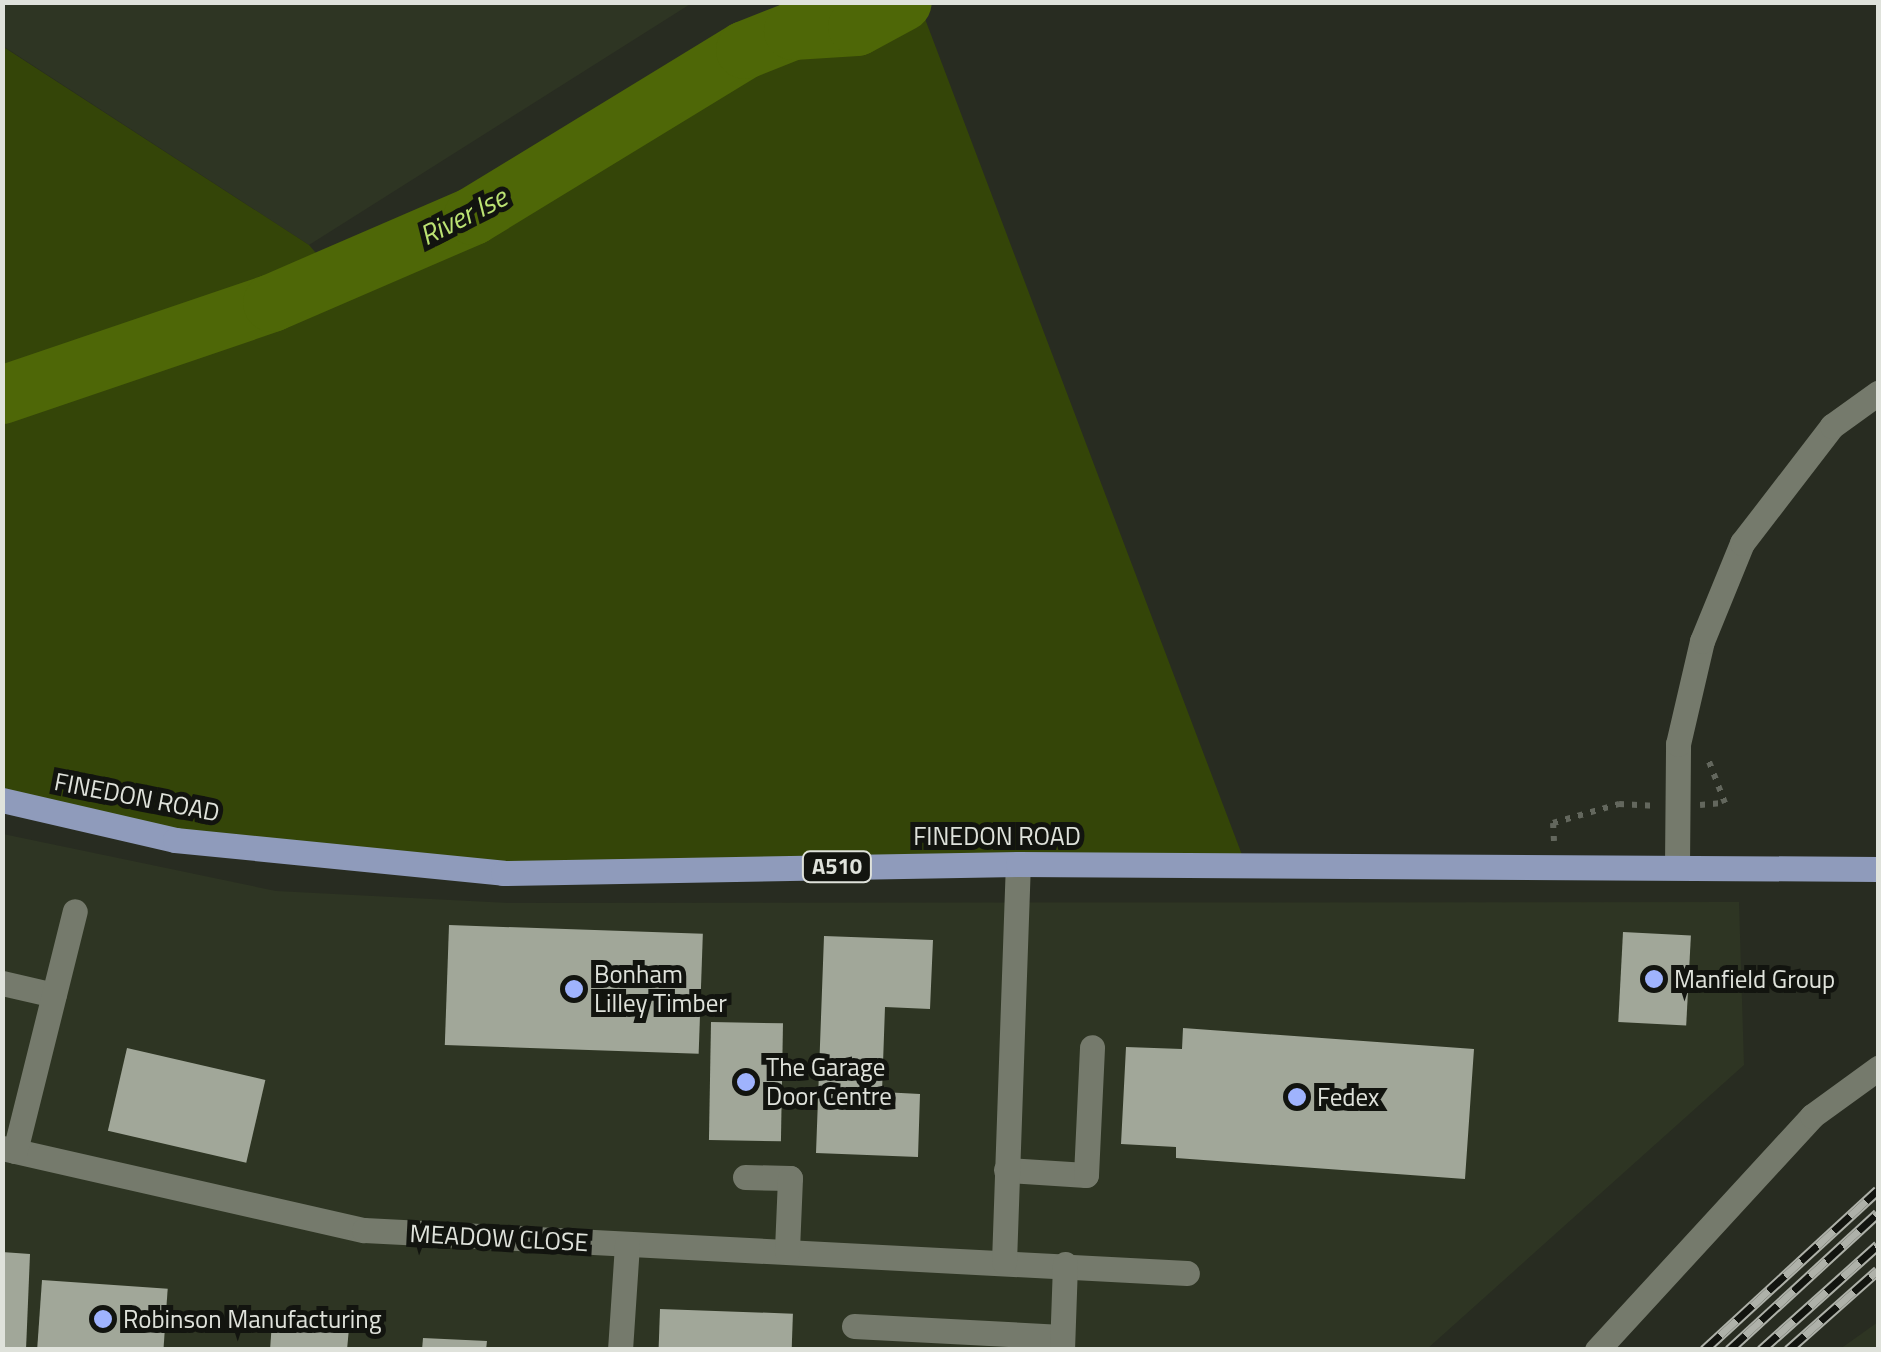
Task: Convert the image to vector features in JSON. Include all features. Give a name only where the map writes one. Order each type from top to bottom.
[{"type":"main road","name":"FINEDON ROAD","points":[[2,800],[176,840],[503,873],[1018,864],[1878,870]]},
{"type":"street","points":[[1677,866],[1678,744],[1702,641],[1742,543],[1832,426],[1878,392]]},
{"type":"street","points":[[1004,1262],[1018,864]]},
{"type":"street","points":[[9,1150],[75,912]]},
{"type":"street","points":[[2,983],[54,994]]},
{"type":"street","points":[[1006,1170],[1086,1175],[1092,1047]]},
{"type":"street","points":[[1597,1350],[1812,1116],[1878,1068]]},
{"type":"street","name":"MEADOW CLOSE","points":[[9,1150],[364,1230],[1188,1272]]},
{"type":"street","points":[[745,1177],[790,1178],[787,1251]]},
{"type":"street","points":[[620,1350],[627,1244]]},
{"type":"street","points":[[854,1326],[1062,1343],[1065,1264]]},
{"type":"shaded area","points":[[2,3],[692,3],[309,245],[3,46]]},
{"type":"shaded area","points":[[3,834],[276,891],[509,903],[1739,902],[1744,1065],[1427,1349],[3,1350]]},
{"type":"shaded area","points":[[1878,1322],[1878,1349],[1840,1349]]},
{"type":"green space","points":[[903,3],[919,3],[1247,868],[364,861],[3,800],[2,46],[309,245],[335,275],[473,216],[745,50],[793,31],[857,27]]},
{"type":"building","name":"Bonham Lilley Timber","points":[[449,925],[703,934],[699,1054],[445,1045]]},
{"type":"building","name":"Manfield Group","points":[[1623,932],[1691,936],[1686,1025],[1618,1022]]},
{"type":"building","points":[[824,936],[933,940],[930,1009],[885,1007],[882,1092],[920,1094],[918,1157],[816,1153]]},
{"type":"building","name":"The Garage Door Centre","points":[[711,1022],[783,1023],[781,1141],[709,1140]]},
{"type":"building","name":"Fedex","points":[[1183,1028],[1474,1049],[1465,1179],[1176,1158],[1176,1147],[1121,1144],[1126,1047],[1182,1049]]},
{"type":"building","points":[[127,1048],[265,1080],[246,1163],[108,1131]]},
{"type":"building","points":[[2,1252],[30,1254],[26,1350],[2,1350]]},
{"type":"building","name":"Robinson Manufacturing","points":[[42,1280],[168,1289],[163,1350],[37,1350]]},
{"type":"building","points":[[660,1309],[793,1314],[792,1350],[659,1350]]},
{"type":"building","name":"Robinson Manufacturing","points":[[272,1322],[349,1328],[347,1350],[270,1350]]},
{"type":"building","points":[[423,1338],[487,1341],[486,1350],[422,1350]]},
{"type":"waterway","name":"River Ise","points":[[2,395],[272,303],[473,216],[745,50],[793,31],[857,27],[903,2]]},
{"type":"railway","points":[[1704,1350],[1878,1190]]},
{"type":"railway","points":[[1729,1350],[1878,1213]]},
{"type":"railway","points":[[1761,1350],[1878,1245]]},
{"type":"railway","points":[[1788,1350],[1878,1270]]},
{"type":"place","name":"Manfield Group","points":[[1654,979]]},
{"type":"place","name":"Bonham Lilley Timber","points":[[574,989]]},
{"type":"place","name":"The Garage Door Centre","points":[[746,1082]]},
{"type":"place","name":"Fedex","points":[[1297,1097]]},
{"type":"place","name":"Robinson Manufacturing","points":[[103,1319]]}]
